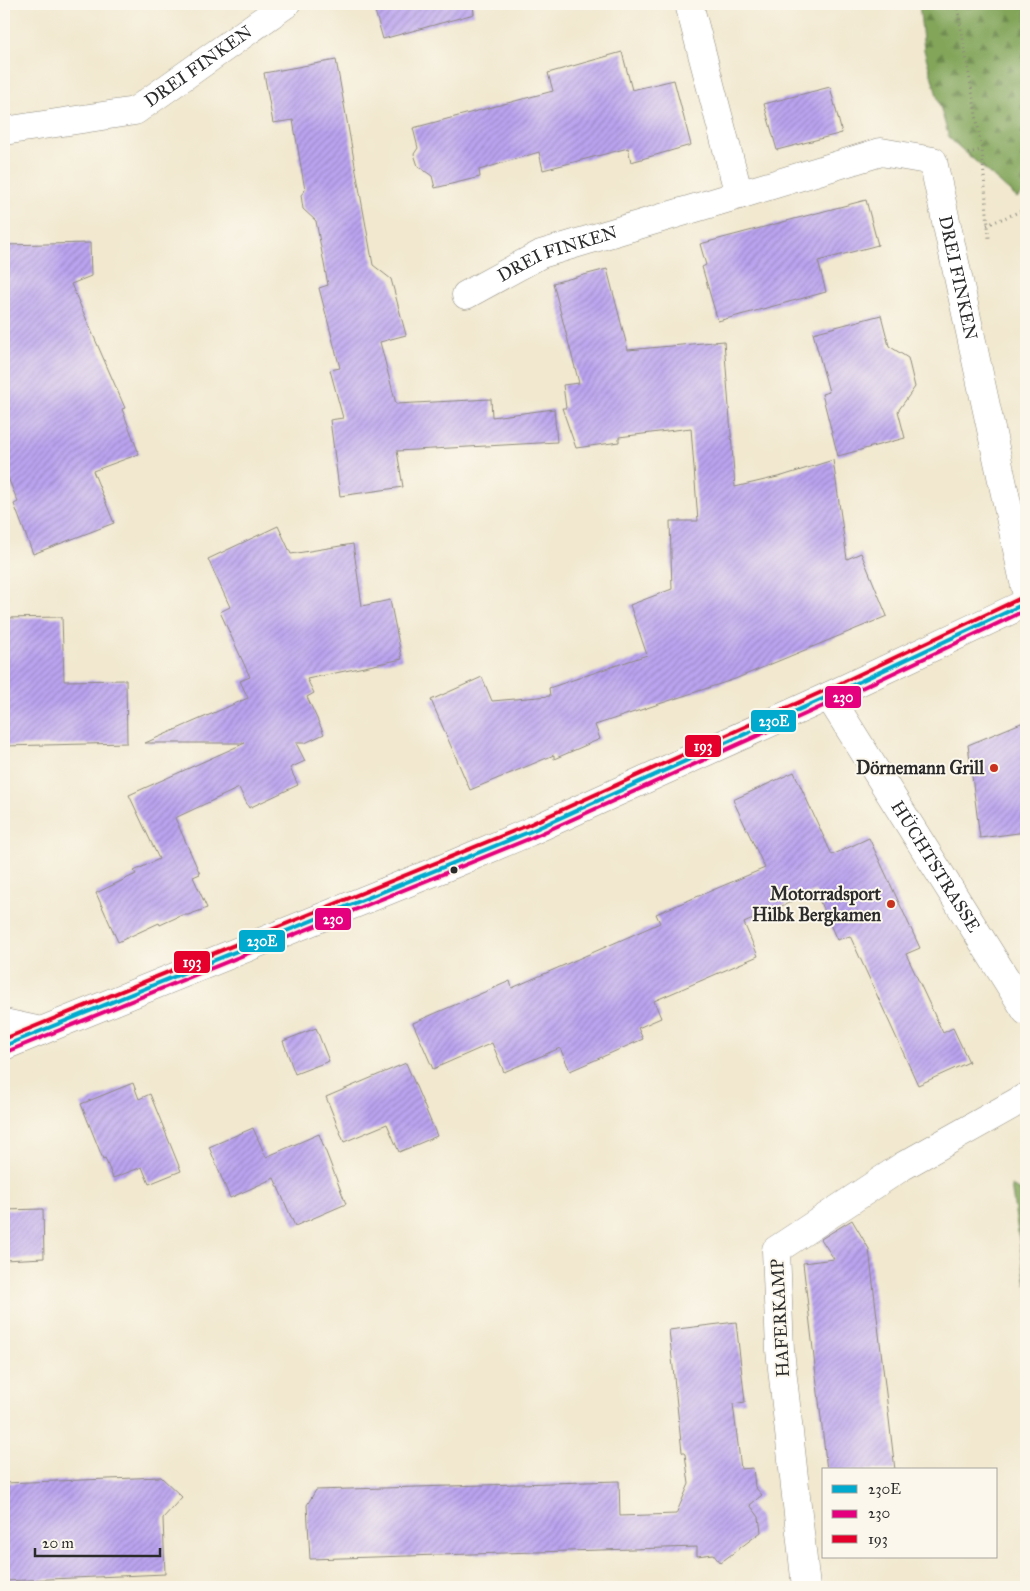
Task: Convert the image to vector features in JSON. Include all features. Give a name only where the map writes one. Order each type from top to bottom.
[{"type":"street","name":"DREI FINKEN","points":[[4,131],[135,111],[286,4]]},
{"type":"street","points":[[689,4],[739,195]]},
{"type":"street","name":"DREI FINKEN","points":[[466,295],[541,254],[881,152],[933,161],[1026,590]]},
{"type":"street","points":[[4,1046],[465,860],[829,696],[1026,603]]},
{"type":"street","name":"HÜCHTSTRASSE","points":[[829,696],[1026,1011]]},
{"type":"street","points":[[4,1023],[41,1030]]},
{"type":"street","name":"HAFERKAMP","points":[[806,1587],[780,1350],[776,1250],[904,1166],[1026,1097]]},
{"type":"path","points":[[957,4],[982,150],[990,243]]},
{"type":"path","points":[[987,225],[1026,209]]},
{"type":"green space","points":[[919,4],[1026,4],[1026,191],[1017,198],[949,138],[924,50]]},
{"type":"green space","points":[[1011,1186],[1026,1193],[1026,1285]]},
{"type":"building","points":[[373,4],[473,4],[474,14],[383,39]]},
{"type":"building","points":[[622,52],[632,90],[674,80],[691,145],[631,162],[628,148],[543,170],[539,152],[479,170],[480,177],[435,188],[432,176],[418,166],[414,154],[418,148],[413,128],[553,91],[548,73]]},
{"type":"building","points":[[336,60],[373,265],[391,279],[406,335],[380,342],[396,404],[491,399],[492,417],[554,409],[557,442],[397,451],[403,487],[340,496],[330,420],[343,418],[330,370],[340,368],[319,288],[328,285],[316,221],[303,209],[301,195],[305,190],[293,120],[273,123],[264,73]]},
{"type":"building","points":[[830,87],[842,133],[777,150],[764,104]]},
{"type":"building","points":[[866,200],[878,245],[818,261],[826,292],[718,321],[702,267],[706,265],[700,244]]},
{"type":"building","points":[[90,243],[91,276],[71,284],[125,408],[122,409],[139,454],[93,471],[114,523],[33,554],[14,504],[18,502],[4,468],[4,245]]},
{"type":"building","points":[[607,269],[628,350],[724,341],[735,487],[782,476],[833,460],[847,559],[861,553],[887,616],[735,679],[595,725],[600,739],[554,759],[554,755],[470,790],[431,700],[482,677],[492,701],[550,696],[549,688],[647,655],[630,605],[672,589],[670,521],[698,521],[691,428],[619,437],[619,442],[576,448],[562,408],[566,408],[563,385],[579,383],[553,283]]},
{"type":"building","points":[[881,315],[889,346],[908,358],[915,387],[898,411],[905,438],[838,456],[822,394],[829,392],[813,333]]},
{"type":"building","points":[[278,526],[291,554],[353,544],[362,606],[390,600],[402,659],[307,679],[314,693],[307,697],[324,734],[305,743],[296,743],[305,761],[290,768],[298,785],[249,808],[239,788],[175,818],[200,874],[193,877],[207,908],[188,915],[182,915],[160,925],[159,923],[118,942],[96,893],[136,874],[134,871],[159,859],[129,795],[245,743],[145,743],[248,698],[240,681],[250,677],[220,612],[230,607],[208,559]]},
{"type":"building","points":[[62,617],[64,681],[126,680],[127,743],[4,746],[4,618]]},
{"type":"building","points":[[1026,721],[1026,832],[980,838],[968,745]]},
{"type":"building","points":[[794,772],[832,855],[869,838],[920,948],[906,954],[943,1033],[953,1028],[969,1062],[918,1085],[850,936],[837,940],[815,891],[744,923],[758,956],[654,1001],[661,1018],[638,1028],[643,1039],[570,1071],[560,1048],[504,1072],[492,1043],[433,1069],[413,1023],[510,981],[512,988],[660,923],[656,914],[765,868],[733,800]]},
{"type":"building","points":[[316,1028],[329,1061],[295,1074],[283,1041]]},
{"type":"building","points":[[406,1063],[437,1136],[399,1152],[387,1124],[344,1142],[326,1097]]},
{"type":"building","points":[[133,1083],[139,1099],[150,1094],[181,1171],[149,1184],[142,1167],[113,1178],[105,1158],[103,1159],[81,1104]]},
{"type":"building","points":[[253,1128],[266,1157],[319,1134],[346,1204],[295,1226],[274,1178],[230,1198],[209,1147]]},
{"type":"building","points":[[43,1209],[44,1258],[4,1260],[4,1210]]},
{"type":"building","points":[[852,1220],[869,1249],[895,1468],[827,1468],[803,1263],[834,1259],[821,1239]]},
{"type":"building","points":[[736,1322],[745,1402],[733,1404],[741,1469],[753,1468],[755,1487],[762,1495],[750,1505],[759,1517],[761,1532],[720,1563],[713,1554],[697,1556],[697,1547],[310,1559],[307,1505],[316,1490],[619,1481],[620,1516],[676,1514],[689,1484],[685,1454],[682,1452],[669,1330]]},
{"type":"building","points":[[161,1477],[182,1497],[163,1518],[165,1574],[4,1581],[4,1483]]},
{"type":"transit line","name":"193","points":[[4,1039],[526,826],[826,690],[1023,597]]},
{"type":"transit line","name":"230E","points":[[4,1046],[529,832],[829,696],[1026,603]]},
{"type":"transit line","name":"230","points":[[6,1052],[531,838],[832,702],[1026,610]]},
{"type":"place","name":"Dörnemann Grill","points":[[994,768]]},
{"type":"place","name":"Motorradsport Hilbk Bergkamen","points":[[891,904]]}]
